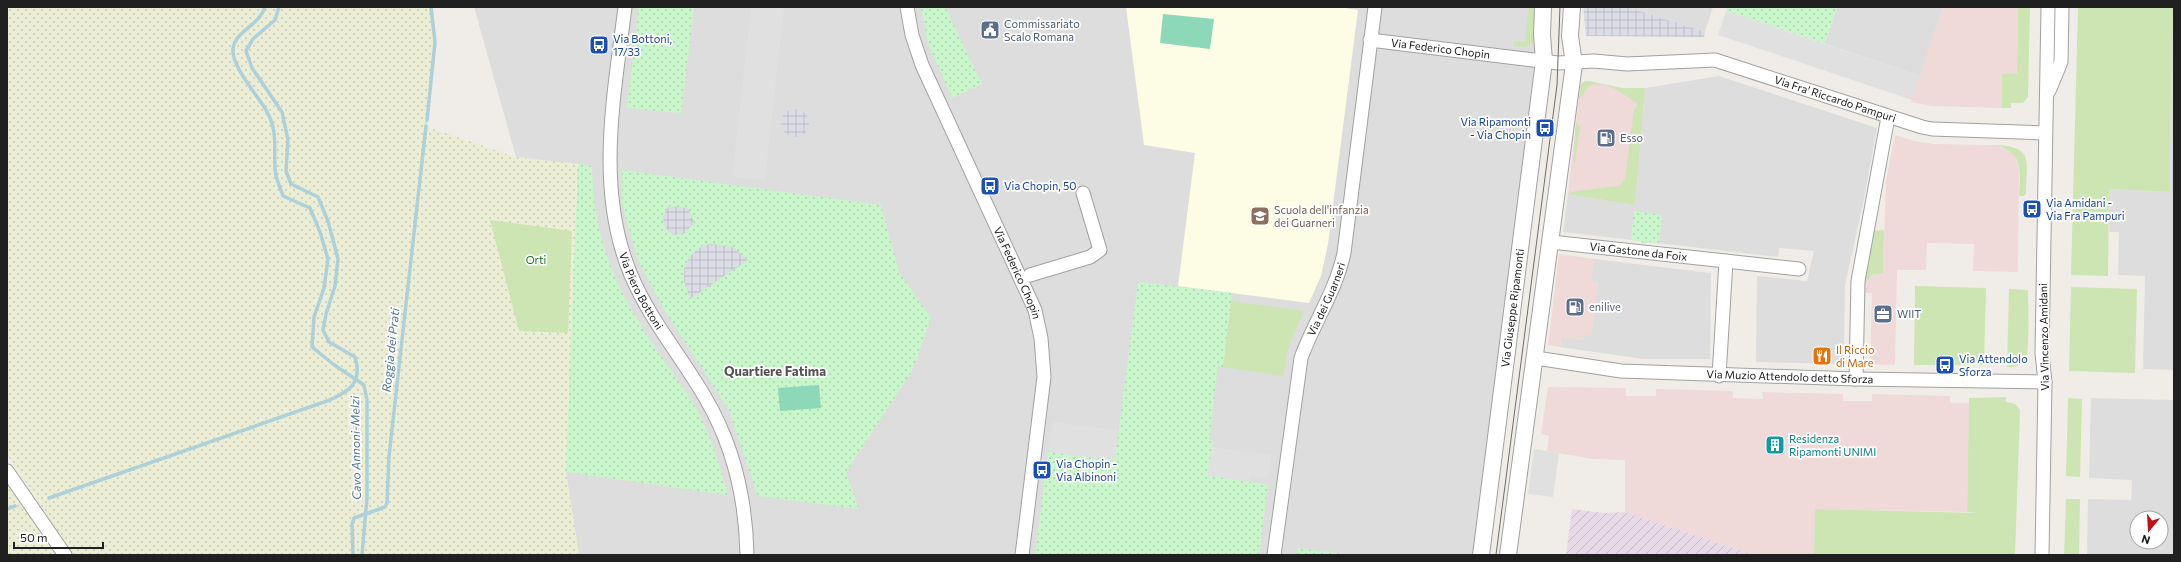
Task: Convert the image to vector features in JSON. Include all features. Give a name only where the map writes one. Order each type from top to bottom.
[{"type":"street","name":"Via Piero Bottoni","points":[[625,7],[610,138],[609,183],[612,206],[623,253],[641,296],[706,398],[721,426],[737,474],[744,504],[747,555]]},
{"type":"street","name":"Via Federico Chopin","points":[[907,7],[912,35],[922,65],[1034,310],[1041,338],[1044,377],[1022,555]]},
{"type":"street","points":[[1370,40],[1375,7]]},
{"type":"street","name":"Via Giuseppe Ripamonti","points":[[1481,555],[1544,61],[1542,35],[1543,7]]},
{"type":"street","points":[[1508,555],[1536,358],[1574,64],[1570,36],[1572,7]]},
{"type":"street","name":"Via Vincenzo Amidani","points":[[2042,555],[2044,382],[2042,352],[2048,7]]},
{"type":"street","name":"Via Vincenzo Amidani","points":[[2046,96],[2061,62],[2062,7]]},
{"type":"street","name":"Via Federico Chopin","points":[[1370,40],[1544,61]]},
{"type":"street","name":"Via dei Guarneri","points":[[1274,555],[1301,358],[1308,339],[1333,290],[1344,253],[1370,40]]},
{"type":"street","name":"Via Fra' Riccardo Pampuri","points":[[1574,64],[1594,61],[1627,64],[1706,59],[1724,62],[1888,117],[1932,129],[2045,132]]},
{"type":"street","points":[[1544,61],[1574,64]]},
{"type":"street","points":[[1856,380],[1858,281],[1888,117]]},
{"type":"street","name":"Via Federico Chopin","points":[[1030,275],[1090,257],[1100,250],[1083,193]]},
{"type":"street","name":"Via Gastone da Foix","points":[[1551,242],[1799,269]]},
{"type":"street","points":[[1719,376],[1726,261]]},
{"type":"street","name":"Via Muzio Attendolo detto Sforza","points":[[1536,358],[1621,371],[1719,376],[1856,380],[2044,382]]},
{"type":"street","points":[[7,471],[31,504],[64,555]]},
{"type":"shaded area","points":[[474,7],[1540,7],[1539,38],[1479,555],[579,555],[566,472],[578,165],[516,157]]},
{"type":"shaded area","points":[[751,7],[784,7],[765,180],[732,176]]},
{"type":"shaded area","points":[[1126,7],[1338,7],[1358,10],[1328,244],[1321,276],[1309,303],[1178,286],[1195,153],[1144,145]]},
{"type":"shaded area","points":[[1583,7],[1627,7],[1705,32],[1704,37],[1586,36]]},
{"type":"shaded area","points":[[1627,7],[1713,7],[1705,32]]},
{"type":"shaded area","points":[[1837,7],[1943,7],[1920,76],[1825,44]]},
{"type":"shaded area","points":[[1943,7],[2018,7],[2017,75],[2002,74],[2002,108],[1931,106],[1911,102]]},
{"type":"shaded area","points":[[2173,7],[2174,370],[2143,369],[2145,276],[2118,275],[2119,232],[2109,232],[2109,189],[2169,192]]},
{"type":"shaded area","points":[[1726,11],[1920,76],[1912,100],[1718,35]]},
{"type":"shaded area","points":[[1719,76],[1877,128],[1864,199],[1845,285],[1844,364],[1756,362],[1757,276],[1807,281],[1814,251],[1779,248],[1778,257],[1648,242],[1644,244],[1641,241],[1563,232],[1568,194],[1635,205],[1645,88]]},
{"type":"shaded area","points":[[1589,81],[1621,88],[1645,88],[1635,205],[1568,194],[1580,87],[1583,82]]},
{"type":"shaded area","points":[[795,109],[805,113],[809,123],[805,133],[795,137],[785,133],[781,123],[785,113]]},
{"type":"shaded area","points":[[1895,135],[1913,141],[1934,144],[1996,145],[2011,151],[2015,156],[2019,169],[2018,272],[1973,271],[1974,244],[1927,243],[1926,270],[1897,270],[1895,365],[1870,364],[1872,293],[1862,293],[1863,284],[1868,277],[1883,272],[1886,181]]},
{"type":"shaded area","points":[[669,206],[688,208],[693,220],[692,225],[685,233],[675,235],[670,233],[664,225],[663,216]]},
{"type":"shaded area","points":[[711,244],[733,247],[748,260],[690,299],[684,281],[684,270],[687,261],[693,253],[702,246]]},
{"type":"shaded area","points":[[1559,254],[1594,259],[1591,282],[1598,283],[1591,336],[1584,335],[1583,340],[1561,338],[1560,347],[1548,345]]},
{"type":"shaded area","points":[[1594,259],[1711,273],[1710,359],[1643,359],[1560,347],[1561,337],[1583,340],[1584,335],[1591,335],[1598,283],[1591,282]]},
{"type":"shaded area","points":[[1548,387],[1626,388],[1626,396],[1656,396],[1656,389],[1733,391],[1733,398],[1763,399],[1762,392],[1843,394],[1843,401],[1872,401],[1872,394],[1950,396],[1950,403],[1969,403],[1967,512],[1815,509],[1814,555],[1754,555],[1625,512],[1625,460],[1592,459],[1547,451],[1549,436],[1541,434]]},
{"type":"shaded area","points":[[2091,398],[2174,400],[2174,555],[2087,555],[2088,499],[2131,500],[2132,480],[2089,478]]},
{"type":"shaded area","points":[[1052,422],[1118,430],[1115,460],[1049,452]]},
{"type":"shaded area","points":[[1212,447],[1271,455],[1268,478],[1250,476],[1249,481],[1208,476]]},
{"type":"shaded area","points":[[1534,449],[1559,453],[1553,497],[1528,494]]},
{"type":"shaded area","points":[[1572,509],[1604,513],[1625,512],[1754,555],[1566,555]]},
{"type":"green space","points":[[7,7],[431,7],[435,28],[428,127],[516,157],[578,164],[566,472],[579,555],[73,555],[7,454]]},
{"type":"green space","points":[[639,7],[694,7],[681,113],[627,108]]},
{"type":"green space","points":[[921,7],[945,7],[982,84],[952,98],[928,43]]},
{"type":"green space","points":[[1529,7],[1534,7],[1533,42],[1526,47],[1513,46],[1514,41],[1525,42]]},
{"type":"green space","points":[[1727,7],[1837,7],[1825,44],[1726,11]]},
{"type":"green space","points":[[2018,7],[2030,7],[2028,97],[2023,103],[2011,103],[2011,108],[2002,108],[2002,74],[2017,74]]},
{"type":"green space","points":[[2078,7],[2173,7],[2169,192],[2109,189],[2108,276],[2071,275]]},
{"type":"green space","points":[[1163,14],[1214,19],[1210,49],[1160,43]]},
{"type":"green space","points":[[1585,81],[1621,88],[1645,88],[1635,205],[1568,194],[1570,192],[1621,185],[1625,178],[1634,110],[1638,104],[1616,90],[1597,84],[1589,86],[1579,99],[1581,84]]},
{"type":"green space","points":[[1576,122],[1580,127],[1575,162],[1573,163]]},
{"type":"green space","points":[[1996,145],[2008,146],[2017,149],[2023,153],[2026,158],[2026,193],[2024,196],[2019,196],[2020,171],[2016,158],[2012,153]]},
{"type":"green space","points":[[578,164],[592,166],[593,193],[602,241],[618,284],[642,327],[698,412],[712,442],[728,495],[566,472]]},
{"type":"green space","points":[[622,170],[881,205],[899,272],[931,318],[912,371],[846,472],[859,509],[758,496],[729,410],[665,311],[638,260],[622,204]]},
{"type":"green space","points":[[1634,211],[1662,215],[1659,243],[1648,242],[1644,244],[1641,241],[1631,240]]},
{"type":"green space","name":"Orti","points":[[490,220],[572,231],[568,333],[519,331]]},
{"type":"green space","points":[[1884,230],[1883,273],[1872,275],[1863,284],[1871,231]]},
{"type":"green space","points":[[1138,282],[1232,293],[1223,367],[1218,366],[1209,440],[1213,440],[1208,475],[1268,485],[1259,555],[1035,555],[1048,452],[1115,460]]},
{"type":"green space","points":[[1915,286],[1986,288],[1984,365],[1914,365]]},
{"type":"green space","points":[[2071,287],[2137,289],[2135,373],[2069,371]]},
{"type":"green space","points":[[2009,289],[2028,290],[2027,353],[2026,358],[2022,363],[2013,367],[2007,367]]},
{"type":"green space","points":[[1231,301],[1304,311],[1289,346],[1283,376],[1223,367]]},
{"type":"green space","points":[[819,385],[821,408],[780,411],[778,388]]},
{"type":"green space","points":[[2006,397],[2006,402],[2015,404],[2020,410],[2015,555],[1814,555],[1815,509],[1978,513],[1967,512],[1969,398]]},
{"type":"green space","points":[[2068,398],[2082,399],[2080,477],[2066,476]]},
{"type":"green space","points":[[7,485],[33,522],[55,555],[7,555]]},
{"type":"green space","points":[[2066,499],[2080,499],[2079,555],[2064,555]]},
{"type":"green space","points":[[1298,548],[1351,555],[1297,555]]},
{"type":"waterway","name":"Cavo Annoni-Melzi","points":[[265,7],[258,19],[238,38],[233,49],[234,56],[240,72],[270,118],[275,143],[276,176],[283,196],[310,208],[320,232],[328,259],[324,288],[314,317],[312,347],[333,364],[364,385],[367,400],[367,498],[362,555]]},
{"type":"waterway","points":[[49,498],[327,401],[348,390],[355,380],[357,374],[355,357],[329,342],[323,330],[326,314],[335,286],[338,259],[328,221],[318,197],[291,184],[286,171],[288,140],[282,112],[252,68],[246,51],[253,39],[275,20],[279,7]]},
{"type":"waterway","name":"Roggia dei Prati","points":[[427,120],[435,42],[431,7]]},
{"type":"waterway","name":"Roggia dei Prati","points":[[353,555],[352,524],[354,518],[385,507],[387,503],[389,456],[426,126]]},
{"type":"waterway","points":[[7,509],[15,506]]},
{"type":"tram line","points":[[1496,555],[1557,85],[1560,7]]},
{"type":"place","name":"Commissariato Scalo Romana","points":[[990,30]]},
{"type":"place","name":"Via Bottoni, 17/33","points":[[599,45]]},
{"type":"place","name":"Via Ripamonti - Via Chopin","points":[[1545,128]]},
{"type":"place","name":"Esso","points":[[1606,138]]},
{"type":"place","name":"Via Chopin, 50","points":[[990,186]]},
{"type":"place","name":"Via Amidani - Via Fra Pampuri","points":[[2032,209]]},
{"type":"place","name":"Scuola dell'infanzia dei Guarneri","points":[[1260,216]]},
{"type":"place","name":"enilive","points":[[1575,307]]},
{"type":"place","name":"WIIT","points":[[1883,314]]},
{"type":"place","name":"Il Riccio di Mare","points":[[1822,356]]},
{"type":"place","name":"Via Attendolo Sforza","points":[[1945,365]]},
{"type":"place","name":"Residenza Ripamonti UNIMI","points":[[1775,445]]},
{"type":"place","name":"Via Chopin - Via Albinoni","points":[[1042,470]]},
{"type":"district","name":"Quartiere Fatima","points":[[775,371]]}]
